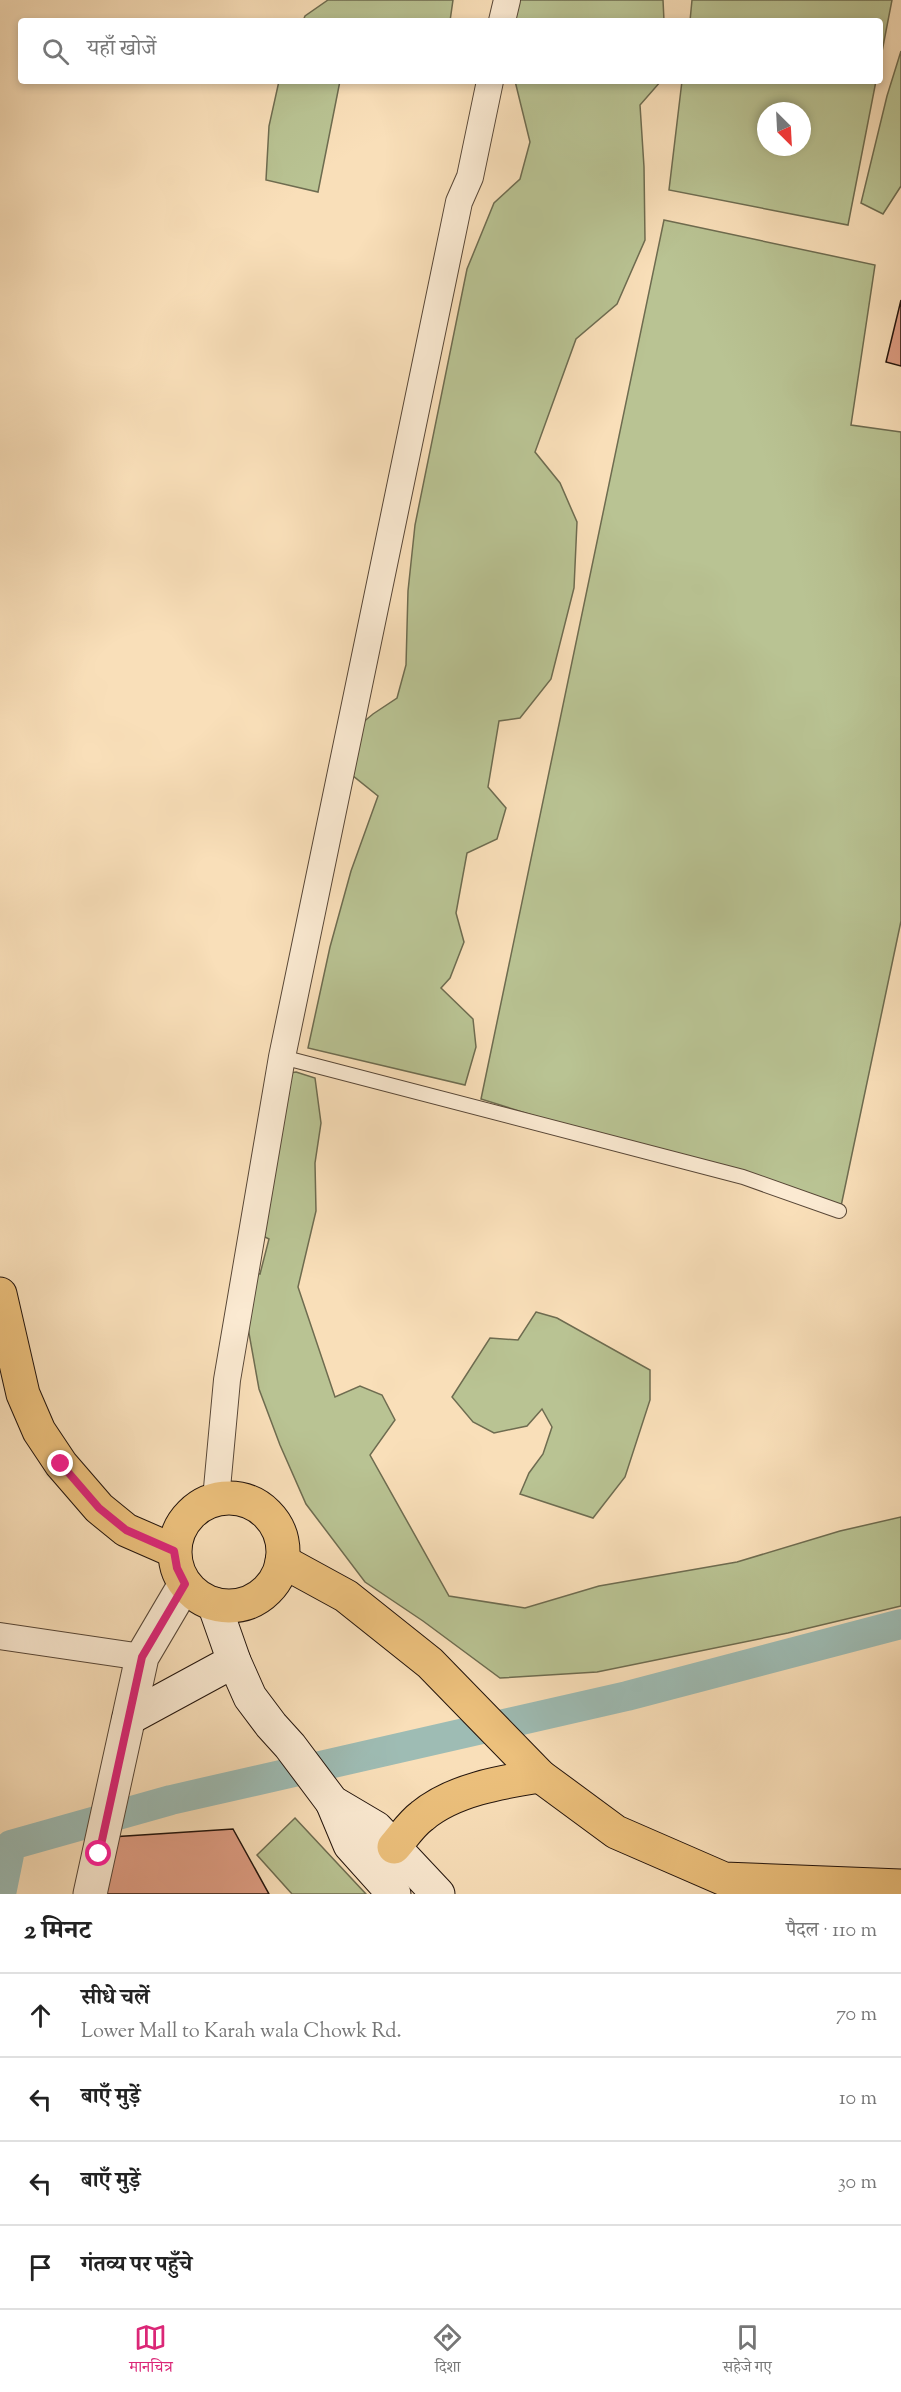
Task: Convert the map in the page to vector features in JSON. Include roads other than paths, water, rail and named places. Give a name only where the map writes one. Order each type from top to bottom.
[{"type":"main road","points":[[0,1294],[23,1394],[39,1431],[61,1464],[99,1508],[126,1530],[174,1551]]},
{"type":"main road","points":[[234,1497],[252,1502],[266,1512],[277,1526],[283,1543],[282,1561],[276,1578],[265,1592],[250,1602],[232,1606],[214,1604],[198,1597],[185,1584],[177,1568],[174,1551],[177,1533],[186,1517],[200,1505],[216,1499],[234,1497]]},
{"type":"main road","points":[[282,1561],[346,1596],[430,1663],[531,1766],[616,1832],[724,1879],[901,1886]]},
{"type":"main road","points":[[90,1894],[142,1657],[185,1584]]},
{"type":"main road","points":[[214,1604],[234,1662],[250,1697],[329,1798],[350,1845],[394,1894]]},
{"type":"main road","points":[[129,1718],[234,1662]]},
{"type":"main road","points":[[394,1847],[422,1816],[454,1798],[506,1781],[531,1766]]},
{"type":"main road","points":[[329,1798],[376,1828],[438,1894]]},
{"type":"street","points":[[503,18],[507,0]]},
{"type":"street","points":[[216,1499],[227,1380],[282,1057],[459,202],[470,177],[489,84]]},
{"type":"street","points":[[0,1636],[142,1657]]},
{"type":"lane","points":[[282,1057],[744,1177],[839,1211]]},
{"type":"waterway","points":[[1,1894],[11,1845],[171,1800],[627,1696],[901,1624]]}]
